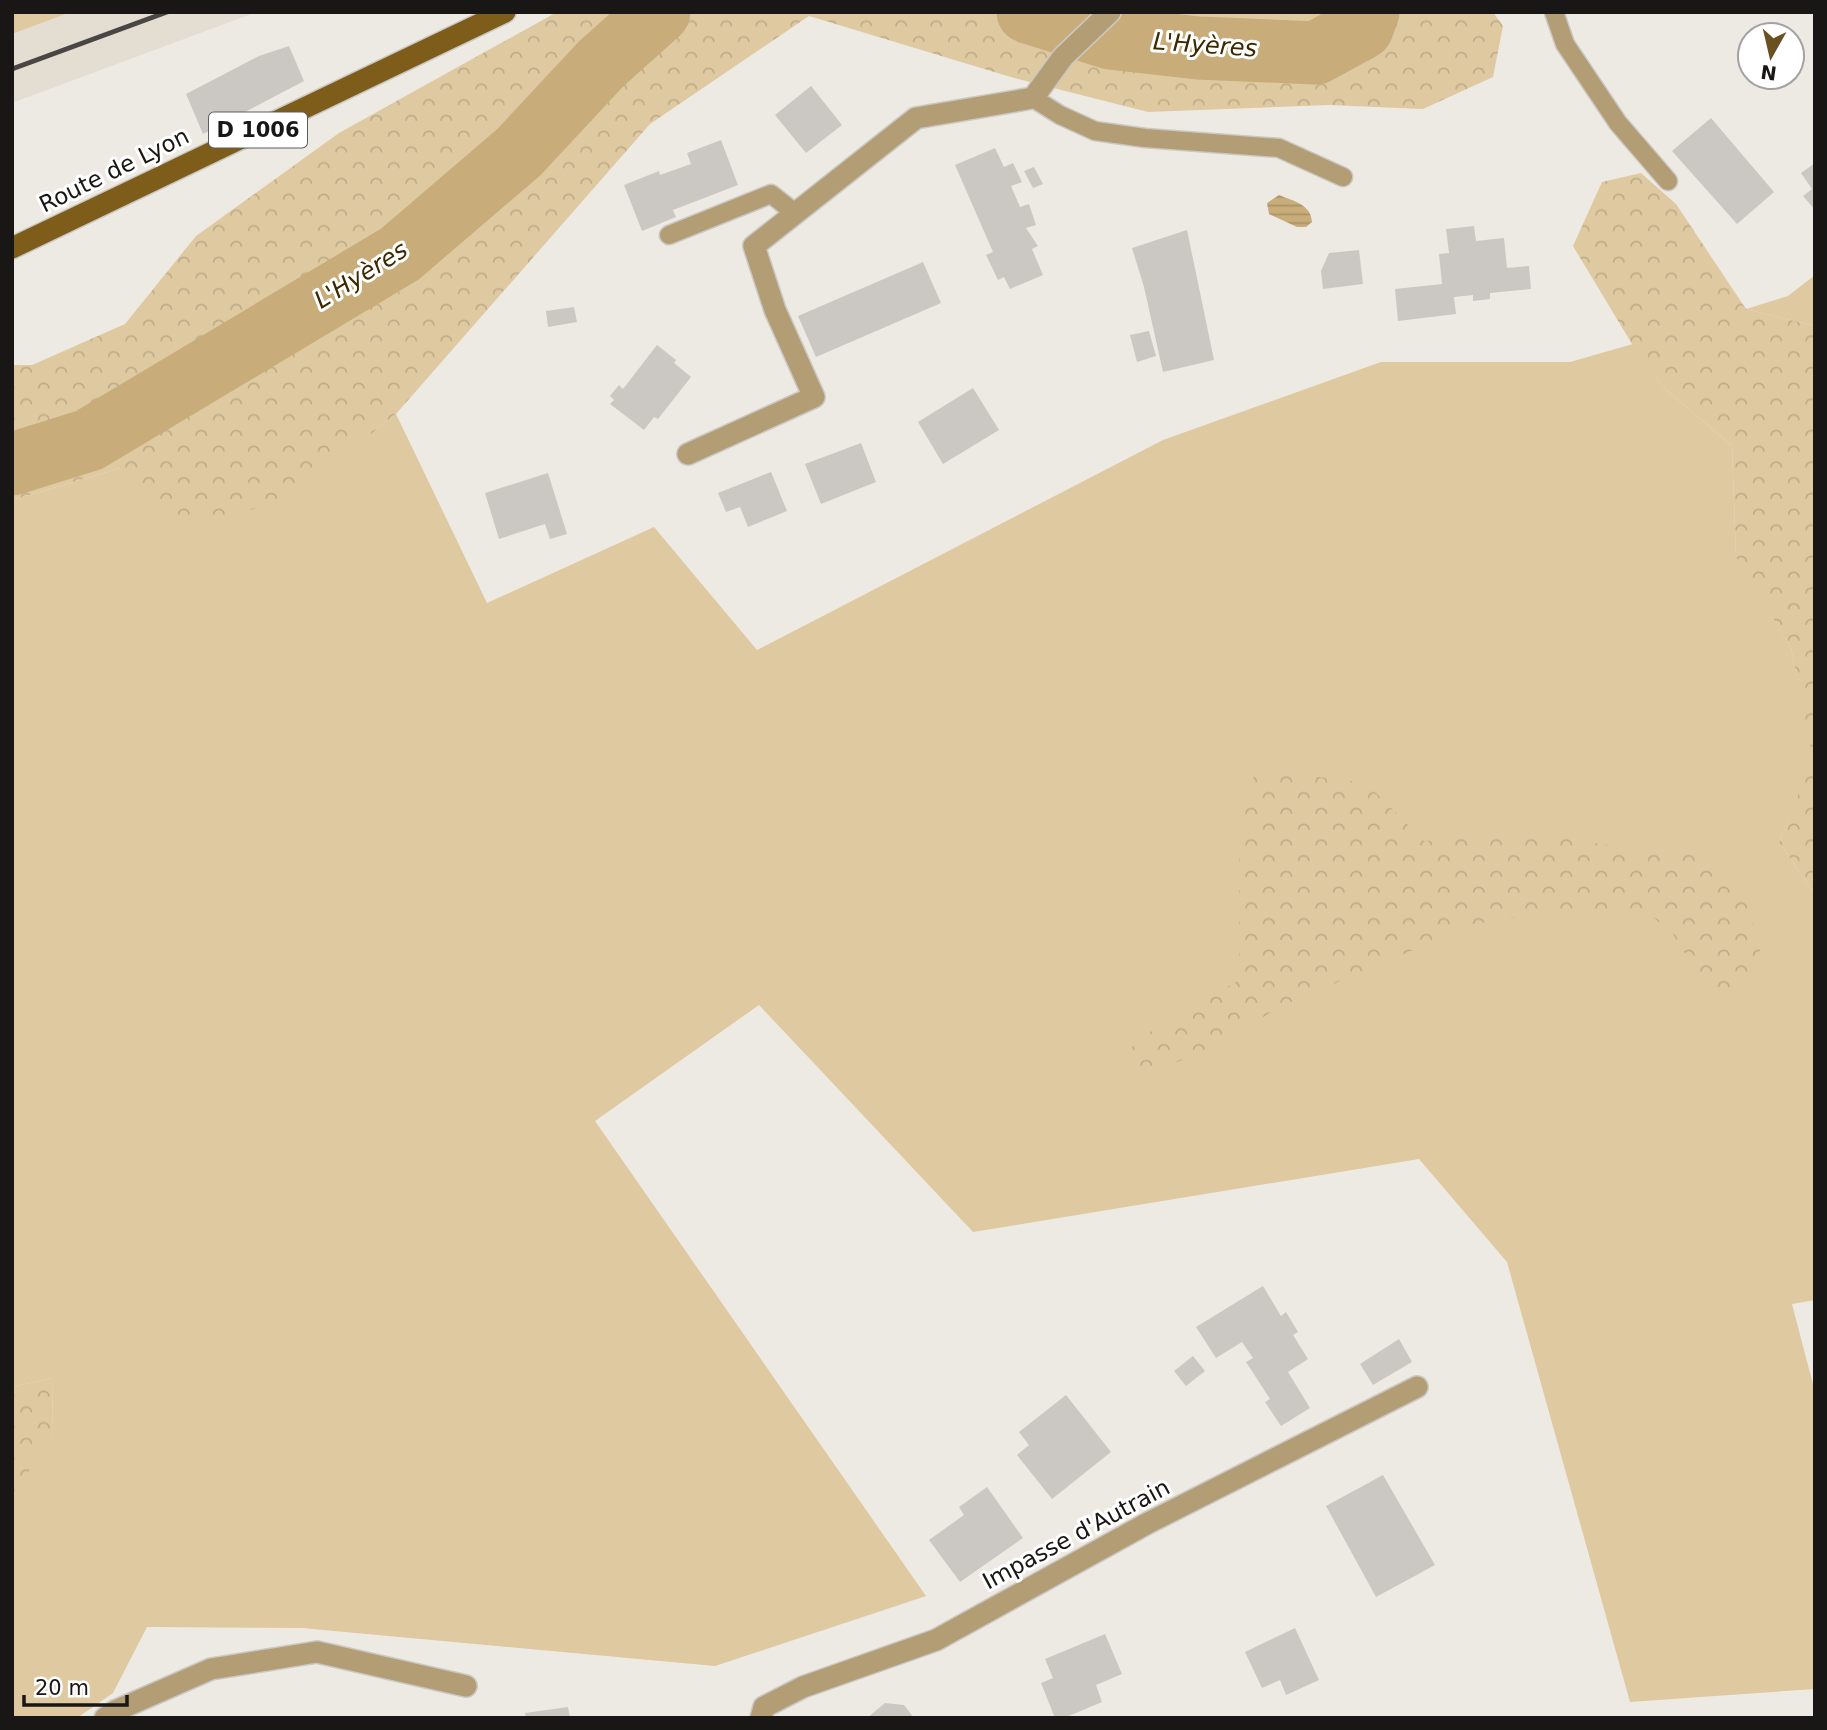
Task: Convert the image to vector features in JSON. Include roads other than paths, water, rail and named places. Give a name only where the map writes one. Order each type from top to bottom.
[{"type":"main road","name":"Route de Lyon","points":[[12,248],[505,12]]},
{"type":"street","points":[[688,454],[814,397],[775,310],[754,246],[916,118],[1033,98],[1063,57],[1110,13]]},
{"type":"street","name":"Impasse d'Autrain","points":[[761,1718],[764,1707],[803,1687],[936,1640],[1148,1523],[1418,1387]]},
{"type":"street","points":[[106,1718],[115,1711],[211,1669],[317,1652],[466,1686]]},
{"type":"lane","points":[[1554,12],[1565,44],[1602,100],[1618,123],[1668,181]]},
{"type":"lane","points":[[1033,98],[1060,115],[1095,131],[1145,138],[1279,148],[1343,177]]},
{"type":"lane","points":[[669,234],[771,194],[795,213]]},
{"type":"waterway","name":"L'Hyères","points":[[12,464],[89,440],[400,254],[519,152],[601,64],[659,12]]},
{"type":"waterway","name":"L'Hyères","points":[[1028,12],[1110,38],[1198,48],[1316,53],[1362,28],[1368,12]]},
{"type":"railway","points":[[12,69],[167,12]]}]
